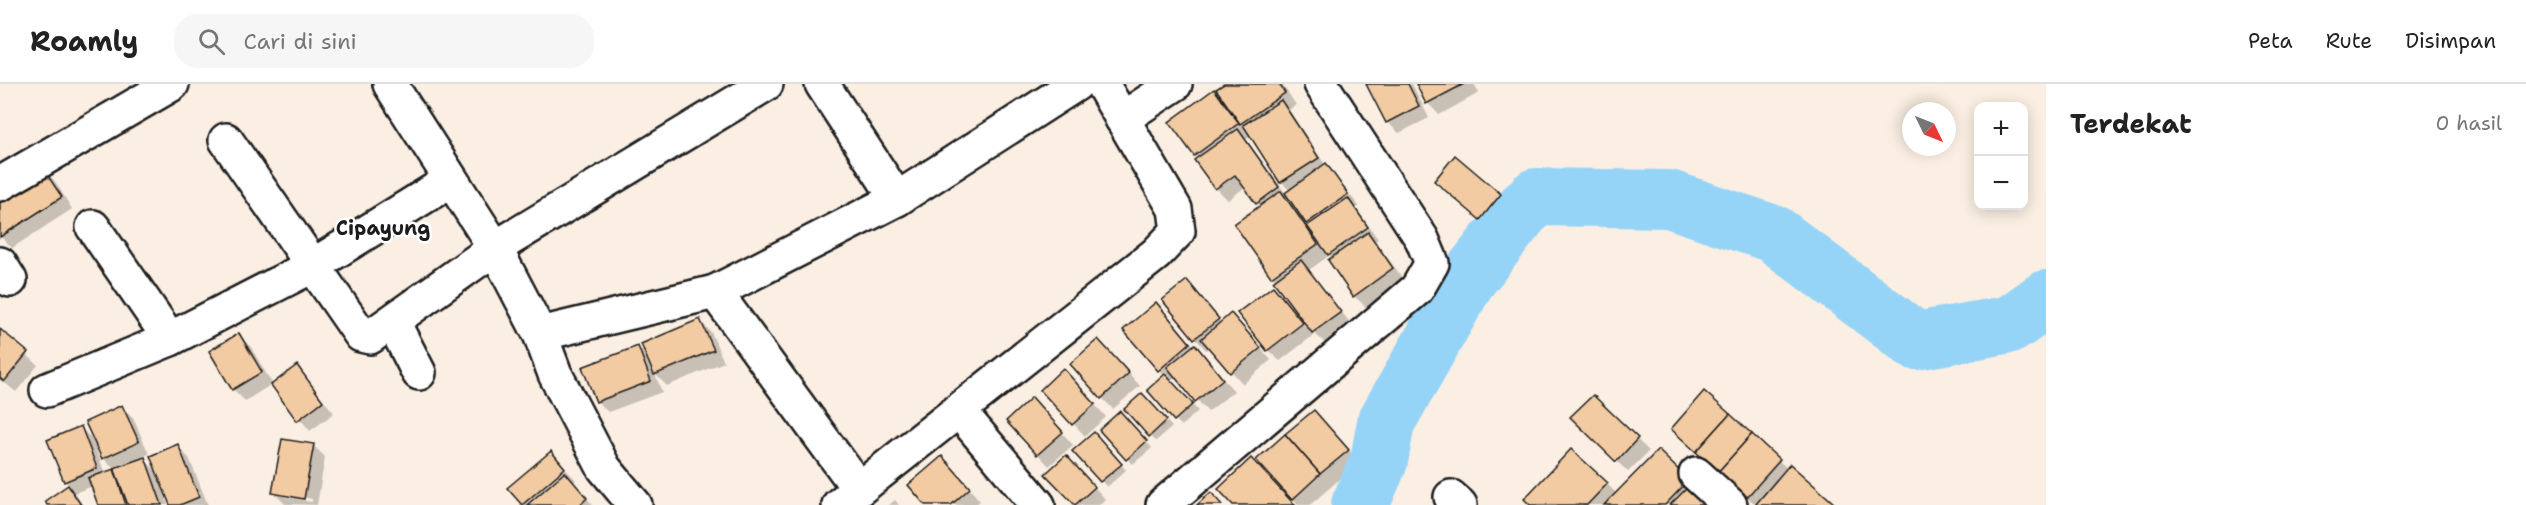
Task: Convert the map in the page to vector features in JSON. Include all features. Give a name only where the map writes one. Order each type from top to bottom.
[{"type":"street","points":[[0,184],[172,84]]},
{"type":"street","points":[[390,84],[495,249],[540,334],[555,374],[604,468],[635,505]]},
{"type":"street","points":[[226,140],[361,335],[370,337],[495,249],[766,84]]},
{"type":"street","points":[[822,84],[897,199]]},
{"type":"street","points":[[540,334],[715,292],[897,199],[1076,84]]},
{"type":"street","points":[[715,292],[849,497],[960,412],[1156,254],[1178,231],[1175,209],[1102,84]]},
{"type":"street","points":[[1122,119],[1175,84]]},
{"type":"street","points":[[1163,505],[1417,290],[1432,263],[1422,239],[1321,84]]},
{"type":"street","points":[[47,390],[170,339],[314,265],[451,180]]},
{"type":"street","points":[[93,227],[170,339]]},
{"type":"street","points":[[393,322],[419,373]]},
{"type":"street","points":[[960,412],[1038,505]]},
{"type":"street","points":[[1696,474],[1730,505]]},
{"type":"building","points":[[1224,84],[1279,84],[1285,93],[1240,124],[1216,89]]},
{"type":"building","points":[[1366,84],[1408,84],[1419,106],[1386,123]]},
{"type":"building","points":[[1416,84],[1464,84],[1426,104]]},
{"type":"building","points":[[1214,89],[1239,123],[1194,156],[1169,122]]},
{"type":"building","points":[[1281,100],[1319,158],[1280,183],[1243,125]]},
{"type":"building","points":[[1238,129],[1279,187],[1256,204],[1235,175],[1215,189],[1194,160]]},
{"type":"building","points":[[1455,155],[1501,194],[1480,220],[1434,181]]},
{"type":"building","points":[[1326,163],[1348,194],[1306,224],[1285,193]]},
{"type":"building","points":[[42,167],[62,197],[0,237],[0,194]]},
{"type":"building","points":[[1281,191],[1318,244],[1271,277],[1234,224]]},
{"type":"building","points":[[1348,198],[1368,227],[1328,255],[1307,226]]},
{"type":"building","points":[[1368,232],[1393,268],[1353,297],[1328,260]]},
{"type":"building","points":[[1301,260],[1341,312],[1312,333],[1273,281]]},
{"type":"building","points":[[1187,280],[1219,319],[1194,339],[1162,300]]},
{"type":"building","points":[[1273,286],[1303,323],[1267,351],[1237,313]]},
{"type":"building","points":[[1156,302],[1190,343],[1158,371],[1123,330]]},
{"type":"building","points":[[1231,313],[1261,348],[1230,373],[1201,339]]},
{"type":"building","points":[[700,319],[714,350],[654,375],[641,344]]},
{"type":"building","points":[[0,329],[28,352],[4,382],[0,378]]},
{"type":"building","points":[[239,333],[262,372],[232,390],[209,351]]},
{"type":"building","points":[[1098,339],[1129,373],[1101,399],[1070,364]]},
{"type":"building","points":[[1195,344],[1223,379],[1195,402],[1167,367]]},
{"type":"building","points":[[638,346],[651,381],[596,402],[582,367]]},
{"type":"building","points":[[297,365],[323,401],[297,421],[271,385]]},
{"type":"building","points":[[1063,368],[1095,404],[1072,425],[1040,390]]},
{"type":"building","points":[[1165,374],[1193,404],[1174,421],[1147,390]]},
{"type":"building","points":[[1704,391],[1730,414],[1696,452],[1671,429]]},
{"type":"building","points":[[1142,393],[1167,420],[1149,437],[1124,409]]},
{"type":"building","points":[[1593,395],[1638,438],[1616,462],[1570,417]]},
{"type":"building","points":[[1032,397],[1063,432],[1037,455],[1006,421]]},
{"type":"building","points":[[122,405],[139,442],[102,459],[85,422]]},
{"type":"building","points":[[1314,410],[1349,450],[1320,474],[1285,434]]},
{"type":"building","points":[[1120,411],[1147,441],[1126,460],[1099,430]]},
{"type":"building","points":[[1730,414],[1752,434],[1718,472],[1696,452]]},
{"type":"building","points":[[81,426],[97,468],[64,482],[47,440]]},
{"type":"building","points":[[1094,432],[1122,464],[1100,482],[1072,451]]},
{"type":"building","points":[[1285,434],[1320,474],[1292,500],[1256,460]]},
{"type":"building","points":[[1752,434],[1780,460],[1747,497],[1718,472]]},
{"type":"building","points":[[282,439],[314,444],[304,499],[272,493]]},
{"type":"building","points":[[178,444],[199,497],[180,505],[170,505],[150,456]]},
{"type":"building","points":[[1571,449],[1608,483],[1587,505],[1530,505],[1524,499]]},
{"type":"building","points":[[1658,450],[1689,480],[1665,505],[1604,505]]},
{"type":"building","points":[[551,451],[565,468],[522,505],[507,488]]},
{"type":"building","points":[[1066,455],[1095,487],[1075,505],[1045,474]]},
{"type":"building","points":[[942,456],[970,488],[951,505],[925,505],[908,485]]},
{"type":"building","points":[[145,457],[162,505],[128,505],[114,468]]},
{"type":"building","points":[[1251,458],[1295,505],[1233,505],[1218,489]]},
{"type":"building","points":[[1790,464],[1836,505],[1757,505]]},
{"type":"building","points":[[114,469],[126,505],[98,505],[88,478]]},
{"type":"building","points":[[565,472],[587,498],[580,505],[527,505]]},
{"type":"building","points":[[68,485],[81,505],[47,505],[45,501]]},
{"type":"building","points":[[1688,487],[1706,505],[1670,505]]},
{"type":"building","points":[[1211,492],[1222,505],[1197,505]]},
{"type":"waterway","points":[[1360,505],[1379,461],[1386,422],[1467,280],[1520,213],[1536,197],[1669,199],[1774,234],[1916,341],[2011,324],[2046,299]]},
{"type":"district","name":"Cipayung","points":[[383,228]]}]
